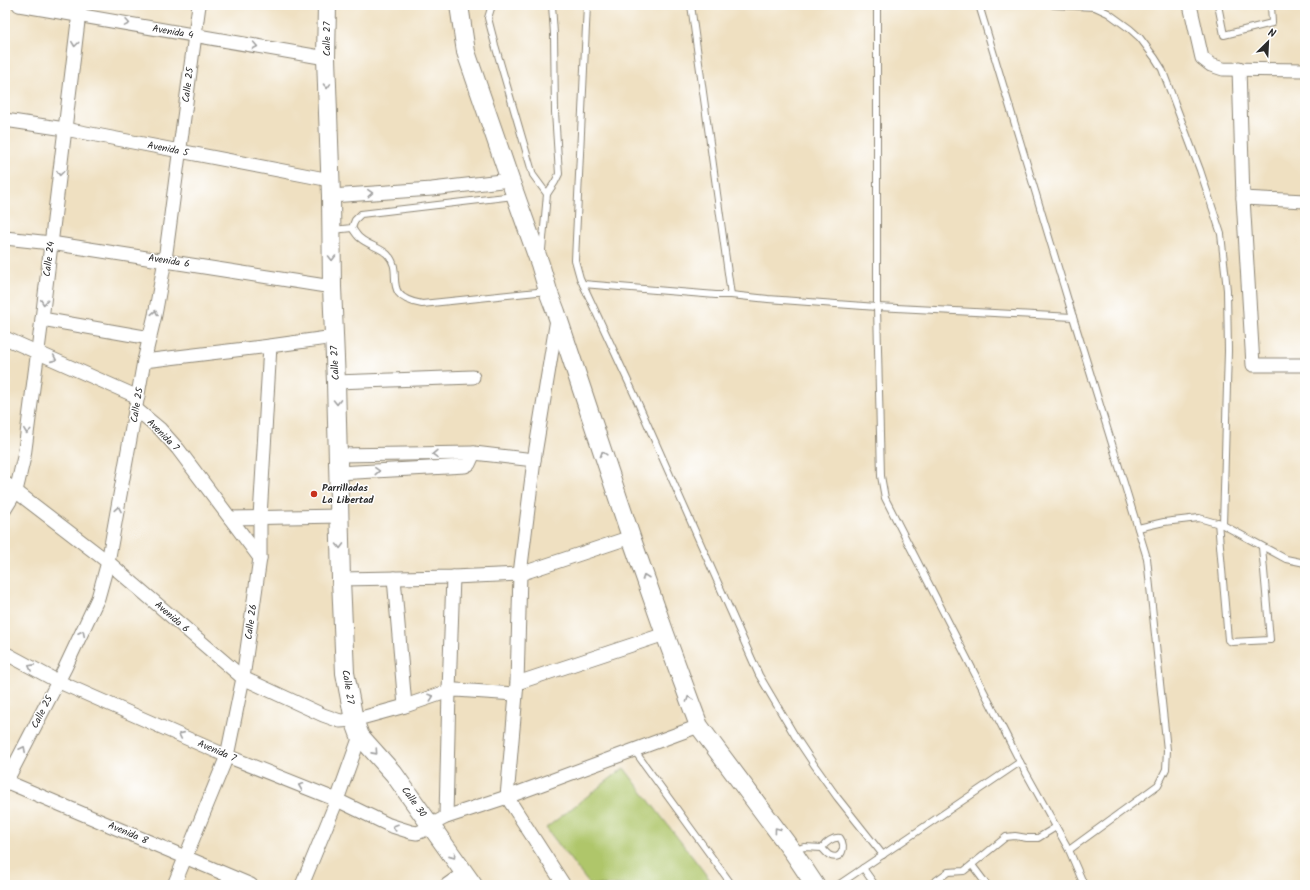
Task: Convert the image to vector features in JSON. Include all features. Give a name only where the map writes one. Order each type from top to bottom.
[{"type":"main road","name":"Calle 27","points":[[327,5],[326,58],[331,188],[332,287],[341,578],[345,673],[357,728]]},
{"type":"main road","points":[[459,5],[466,52],[540,264],[631,537],[699,726],[793,852],[815,885]]},
{"type":"main road","name":"Calle 30","points":[[357,728],[394,774],[439,820],[469,879]]},
{"type":"street","name":"Avenida 4","points":[[19,5],[79,10],[195,35],[326,58]]},
{"type":"street","name":"Calle 25","points":[[5,782],[58,681],[98,598],[108,562],[144,361],[165,260],[199,5]]},
{"type":"street","points":[[1190,5],[1202,58],[1211,65],[1223,69],[1305,70]]},
{"type":"street","name":"Calle 24","points":[[5,509],[16,491],[24,457],[79,10]]},
{"type":"street","points":[[1239,68],[1243,198],[1253,365],[1305,365]]},
{"type":"street","name":"Avenida 5","points":[[5,120],[65,129],[180,152],[331,188],[513,188]]},
{"type":"street","points":[[1243,198],[1305,201]]},
{"type":"street","name":"Avenida 6","points":[[5,238],[51,243],[165,260],[332,287]]},
{"type":"street","points":[[558,317],[534,460],[520,574],[516,688],[507,797],[564,885]]},
{"type":"street","points":[[42,319],[150,338]]},
{"type":"street","points":[[144,361],[334,337]]},
{"type":"street","name":"Avenida 7","points":[[5,338],[38,351],[137,403],[178,449],[260,558]]},
{"type":"street","name":"Calle 26","points":[[174,885],[227,756],[243,678],[260,558],[260,517],[270,346]]},
{"type":"street","points":[[336,382],[473,377]]},
{"type":"street","points":[[338,464],[474,453],[534,460]]},
{"type":"street","points":[[338,464],[465,466],[469,464],[474,453]]},
{"type":"street","name":"Avenida 6","points":[[5,483],[108,562],[243,678],[323,715],[357,728],[405,706],[449,691],[516,688]]},
{"type":"street","points":[[230,518],[340,516]]},
{"type":"street","points":[[341,578],[453,577],[520,574],[631,537]]},
{"type":"street","points":[[439,820],[449,691],[453,577]]},
{"type":"street","points":[[394,578],[405,706]]},
{"type":"street","points":[[516,688],[665,634]]},
{"type":"street","name":"Avenida 7","points":[[5,653],[58,681],[227,756],[337,800],[389,825],[417,833],[439,820],[507,797],[699,726]]},
{"type":"street","points":[[302,885],[337,800],[357,728]]},
{"type":"street","name":"Avenida 8","points":[[5,782],[251,885]]},
{"type":"street","points":[[447,885],[469,879]]},
{"type":"lane","points":[[492,5],[488,18],[495,45],[533,175],[547,194]]},
{"type":"lane","points":[[540,264],[547,194],[555,182],[558,174],[552,5]]},
{"type":"lane","points":[[587,5],[575,260],[580,278],[634,394],[759,675],[815,766],[837,797],[883,855]]},
{"type":"lane","points":[[691,5],[731,295]]},
{"type":"lane","points":[[877,5],[877,307],[881,476],[885,498],[1020,762],[1069,850],[1084,885]]},
{"type":"lane","points":[[979,5],[1147,558],[1168,750],[1166,769],[1158,786],[1069,850]]},
{"type":"lane","points":[[1054,5],[1095,7],[1119,20],[1140,38],[1148,48],[1162,69],[1200,170],[1221,234],[1226,290],[1228,352],[1220,523],[1228,640],[1230,641],[1270,640],[1262,547]]},
{"type":"lane","points":[[1218,5],[1224,35],[1272,24],[1271,5]]},
{"type":"lane","points":[[352,228],[355,220],[361,214],[513,188]]},
{"type":"lane","points":[[331,231],[352,228]]},
{"type":"lane","points":[[352,228],[360,238],[386,254],[393,261],[395,283],[398,294],[410,302],[422,304],[548,291]]},
{"type":"lane","points":[[583,284],[877,307],[1073,317]]},
{"type":"lane","points":[[1138,528],[1164,522],[1199,518],[1220,523],[1286,559],[1305,563]]},
{"type":"lane","points":[[634,750],[732,885]]},
{"type":"lane","points":[[838,885],[1020,762]]},
{"type":"lane","points":[[930,885],[948,872],[964,871],[1006,837],[1015,836],[1038,838],[1056,826]]},
{"type":"lane","points":[[793,852],[804,847],[822,848]]},
{"type":"lane","points":[[972,865],[987,885]]},
{"type":"lane","points":[[864,868],[875,885]]},
{"type":"green space","points":[[624,768],[714,885],[590,885],[546,828]]},
{"type":"place","name":"Parrilladas La Libertad","points":[[314,494]]}]
